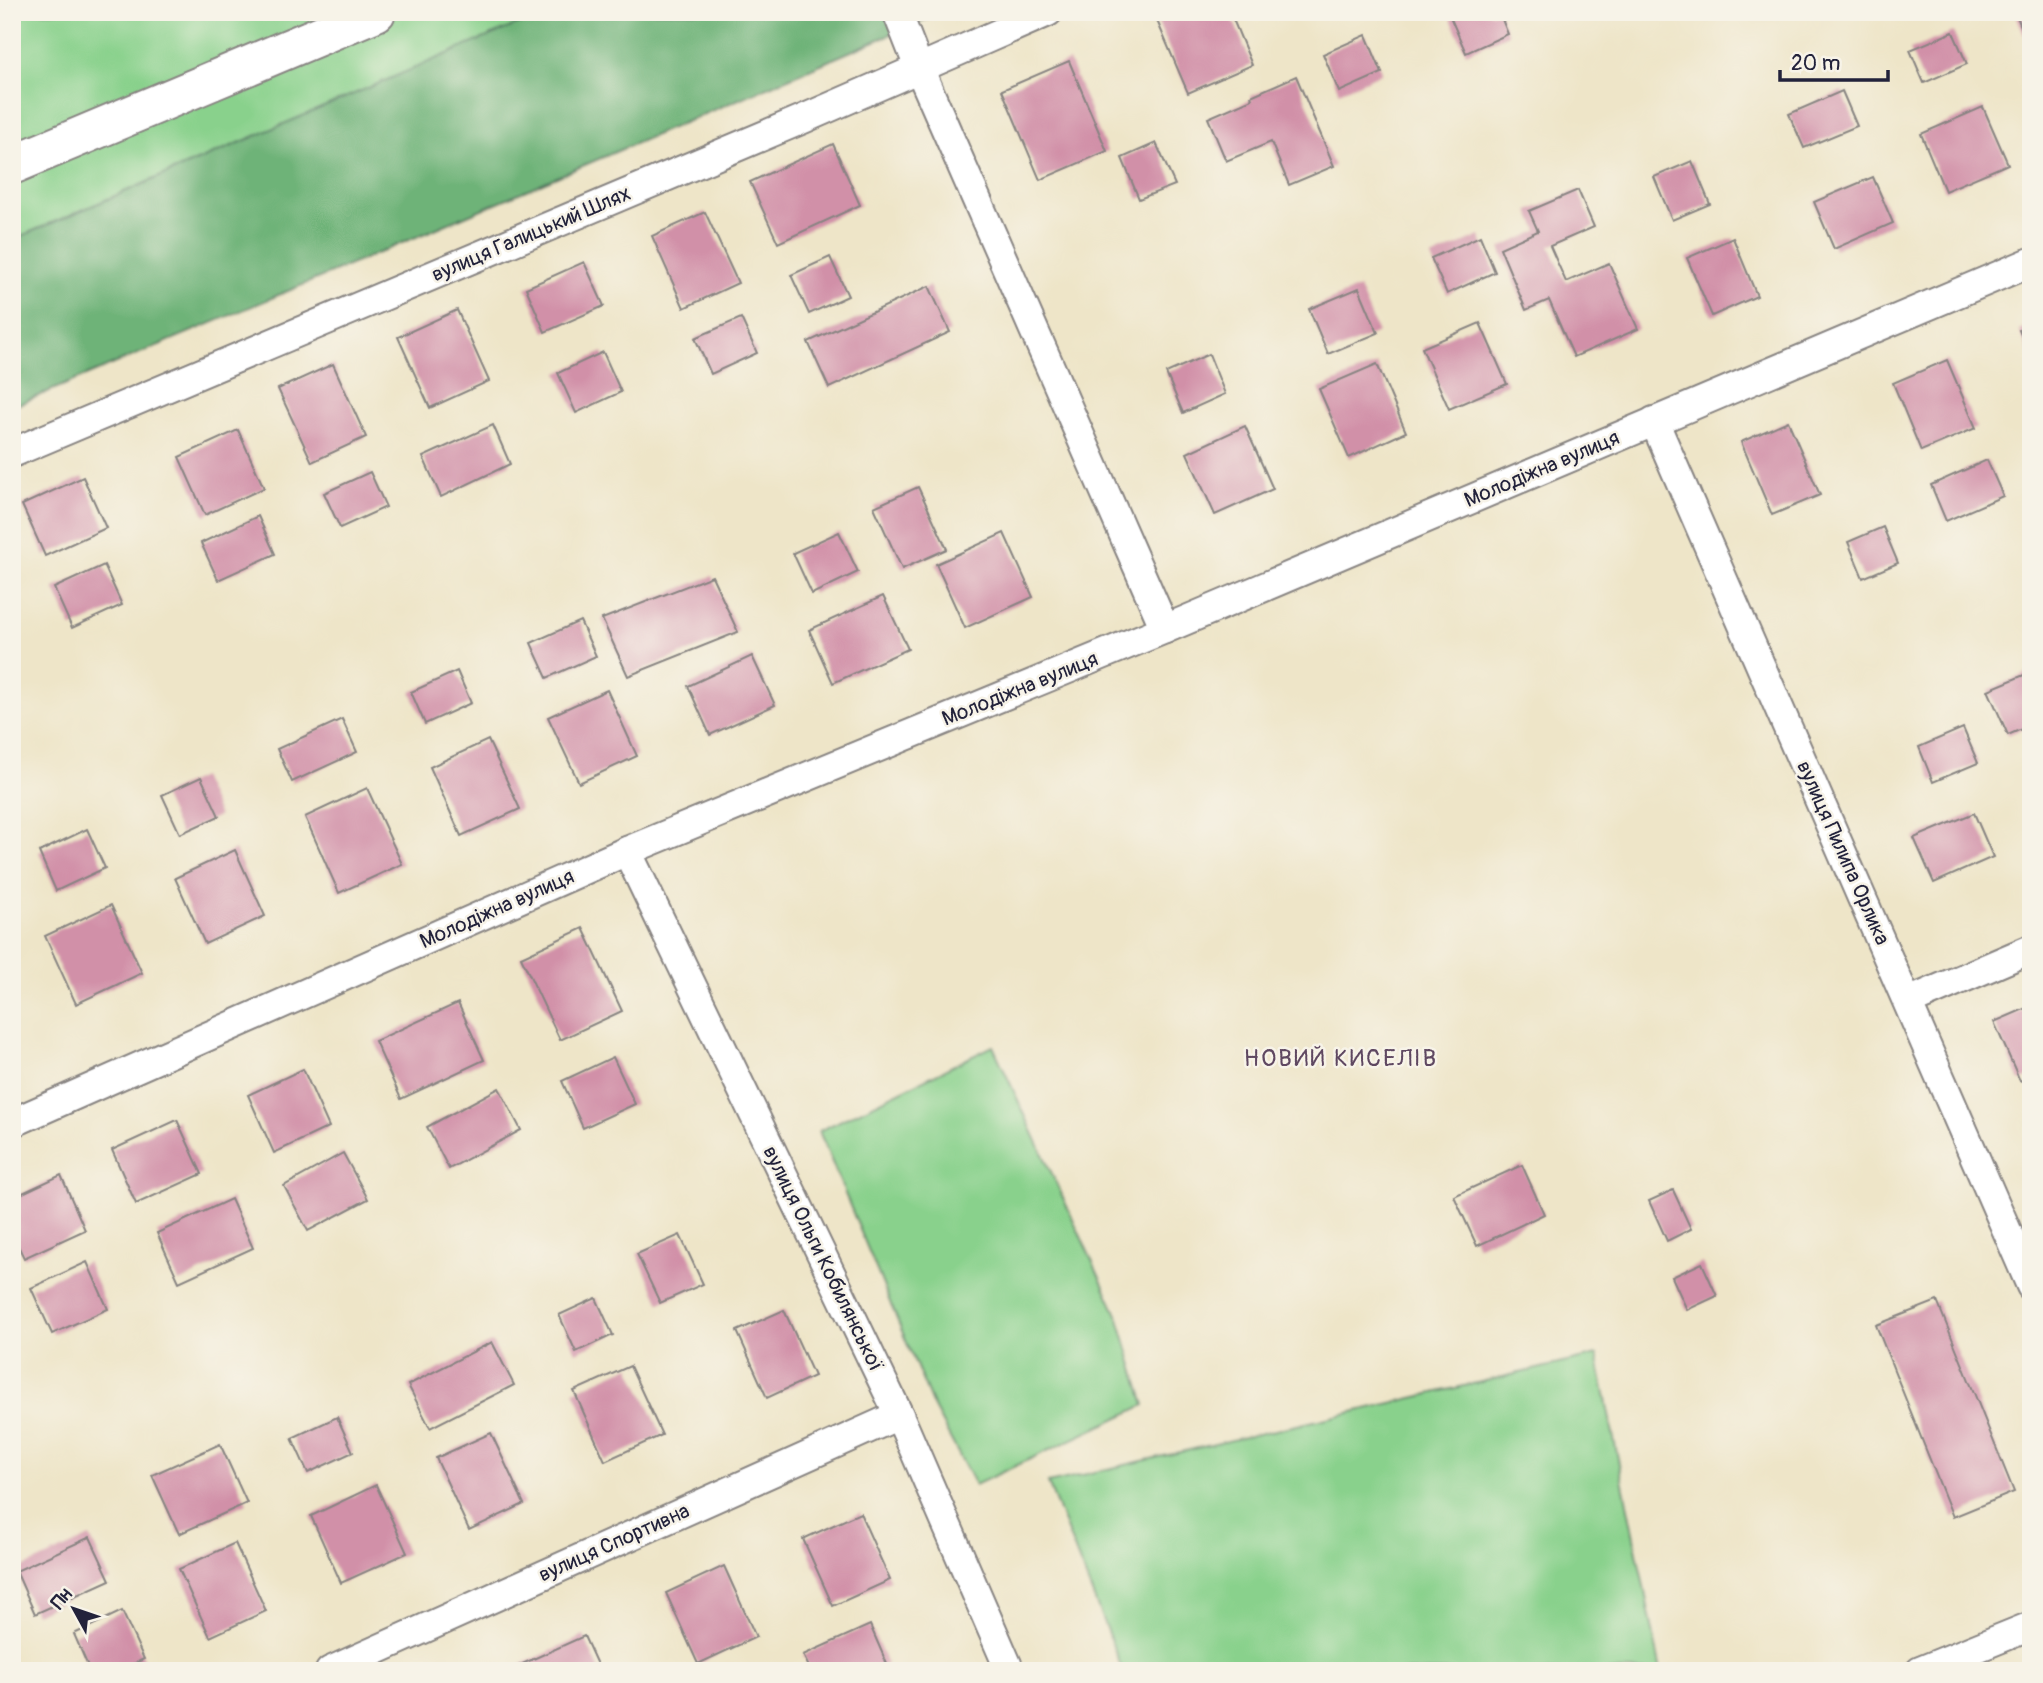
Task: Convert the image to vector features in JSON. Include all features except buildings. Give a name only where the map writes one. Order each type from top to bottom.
[{"type":"highway","points":[[12,165],[376,12]]},
{"type":"street","points":[[897,12],[919,68],[1166,629]]},
{"type":"street","name":"вулиця Галицький Шлях","points":[[12,453],[765,136],[1048,12]]},
{"type":"street","name":"Молодіжна вулиця","points":[[12,1123],[627,851],[1166,629],[2031,262]]},
{"type":"street","name":"вулиця Пилипа Орлика","points":[[1654,421],[2031,1286]]},
{"type":"street","name":"вулиця Ольги Кобилянської","points":[[627,851],[899,1415],[1010,1671]]},
{"type":"street","points":[[1908,1002],[2031,949]]},
{"type":"street","name":"вулиця Спортивна","points":[[330,1671],[899,1415]]},
{"type":"street","points":[[1920,1671],[2031,1626]]},
{"type":"green space","points":[[12,12],[546,12],[12,240]]},
{"type":"green space","points":[[546,12],[943,12],[12,407],[12,240]]},
{"type":"green space","points":[[993,1046],[1119,1319],[1145,1405],[975,1485],[933,1406],[819,1131]]},
{"type":"green space","points":[[1597,1355],[1661,1671],[1123,1671],[1048,1483]]},
{"type":"district","name":"НОВИЙ КИСЕЛІВ","points":[[1341,1058]]}]
